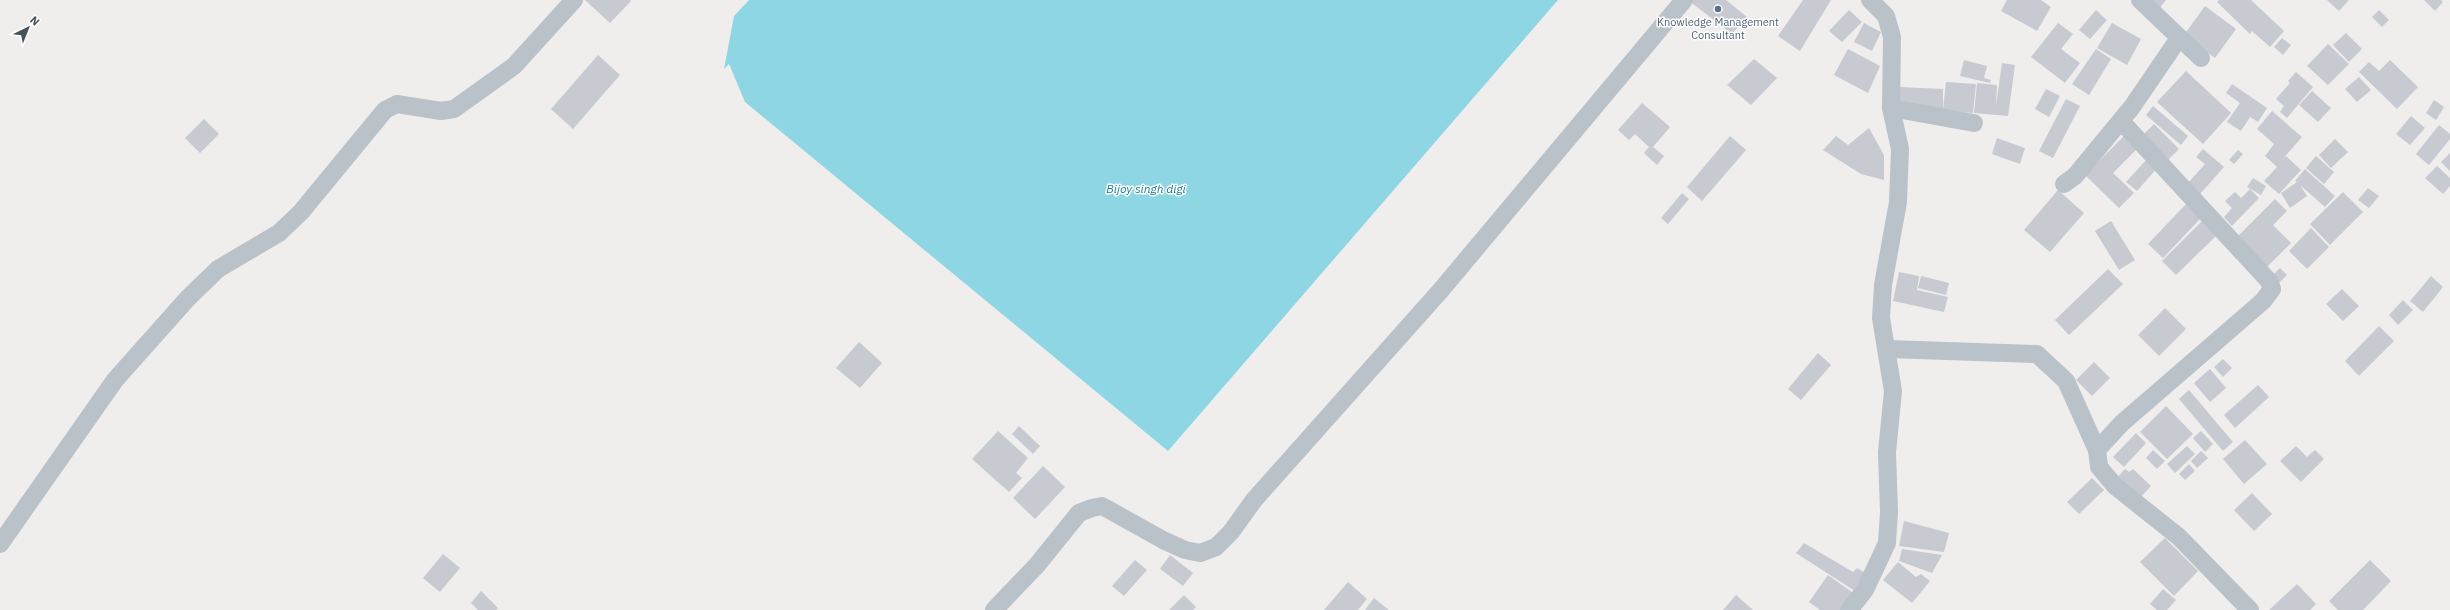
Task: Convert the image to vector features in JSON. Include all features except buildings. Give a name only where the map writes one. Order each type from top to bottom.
[{"type":"street","points":[[0,544],[115,380],[188,298],[218,269],[279,233],[301,212],[385,110],[397,104],[441,111],[454,109],[514,66],[574,0]]},
{"type":"street","points":[[994,610],[1003,603],[1037,565],[1079,513],[1092,508],[1102,506],[1185,550],[1200,553],[1216,547],[1231,532],[1254,500],[1441,290],[1684,0]]},
{"type":"street","points":[[1849,610],[1865,590],[1887,542],[1889,512],[1887,452],[1893,391],[1888,349],[1881,318],[1884,285],[1898,202],[1900,149],[1891,108],[1892,37],[1886,16],[1870,0]]},
{"type":"street","points":[[2140,0],[2201,58]]},
{"type":"street","points":[[2064,184],[2075,176],[2121,121],[2179,38]]},
{"type":"street","points":[[1891,108],[1974,124]]},
{"type":"street","points":[[2097,450],[2122,423],[2263,301],[2272,289],[2269,281],[2121,121]]},
{"type":"street","points":[[1888,349],[2036,354],[2066,381],[2097,450],[2099,467],[2115,486],[2179,537],[2250,610]]},
{"type":"water","name":"Bijoy singh digi","points":[[749,0],[1558,0],[1168,451],[745,102],[729,64],[724,69],[734,16]]},
{"type":"place","name":"Knowledge Management Consultant","points":[[1718,9]]}]
